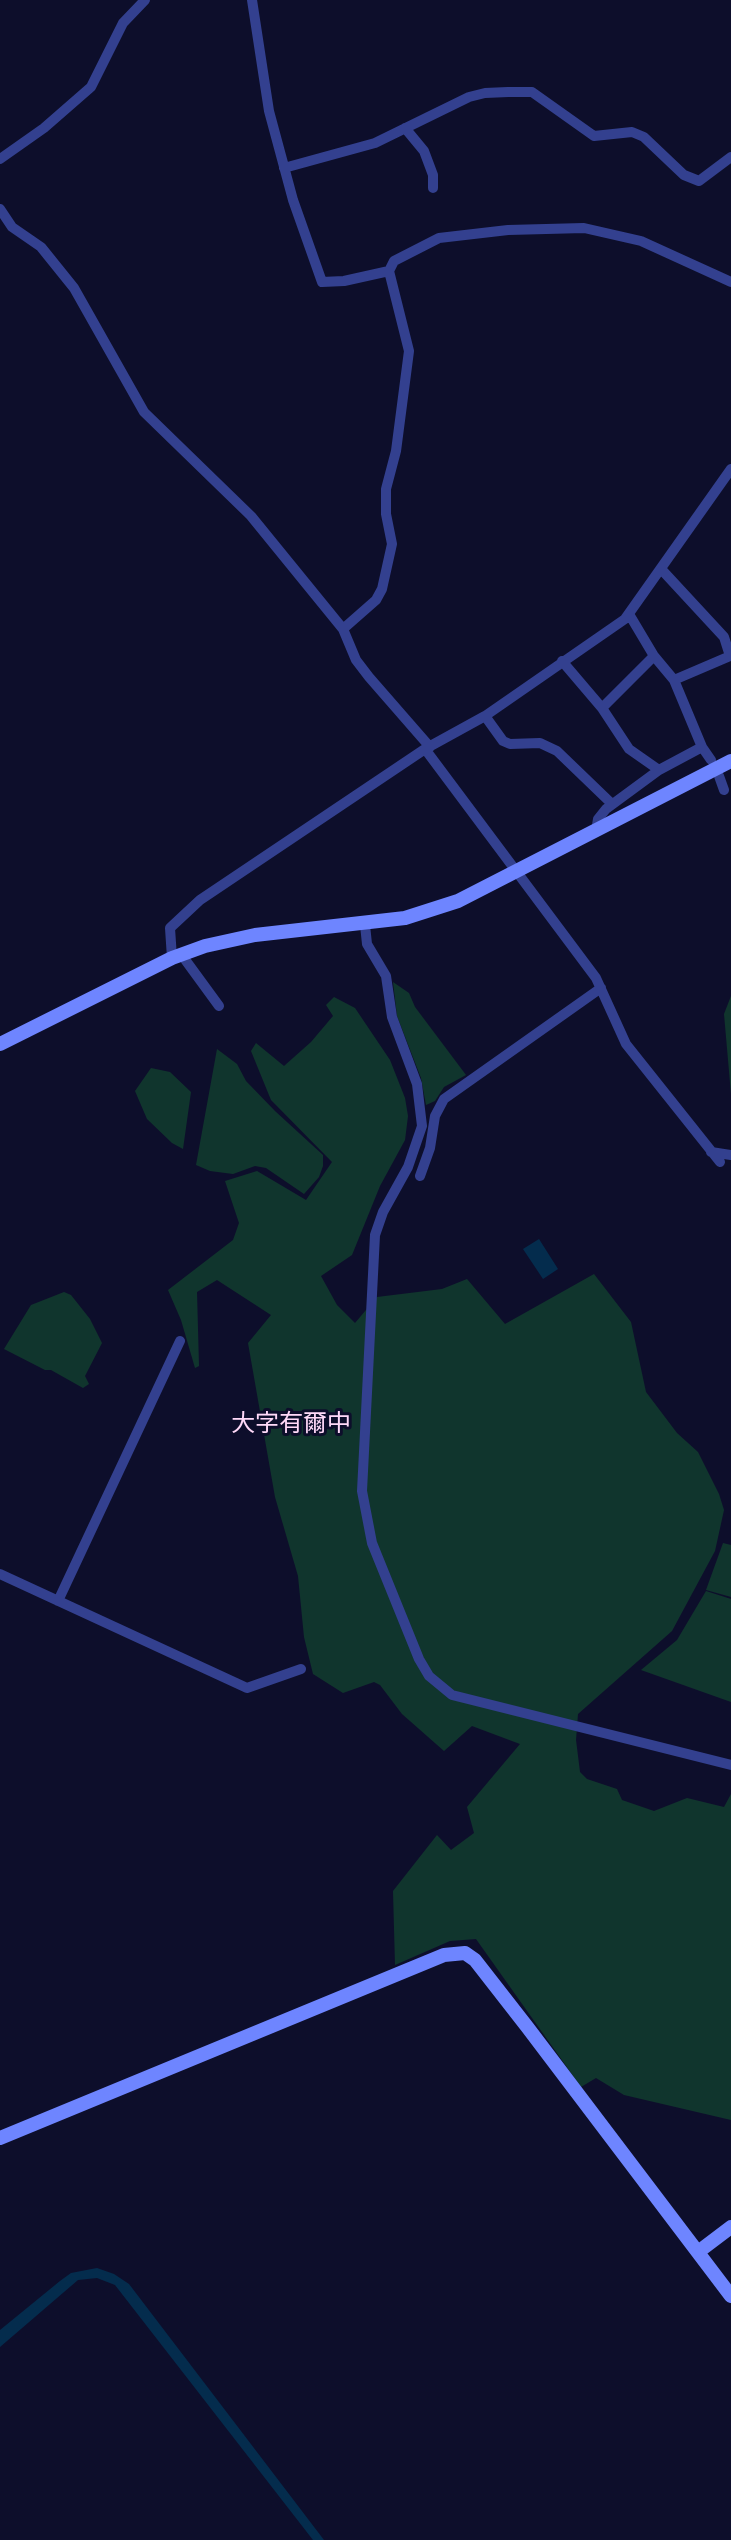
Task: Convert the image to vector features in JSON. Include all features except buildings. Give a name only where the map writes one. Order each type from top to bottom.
[{"type":"street","points":[[0,159],[44,128],[90,87],[123,23],[145,0]]},
{"type":"street","points":[[252,0],[269,111],[284,168],[322,282],[344,281],[389,271]]},
{"type":"street","points":[[284,168],[375,143],[485,93],[532,92],[594,136],[632,132],[644,137],[684,175],[699,181],[731,157]]},
{"type":"street","points":[[405,128],[424,151],[433,176],[433,188]]},
{"type":"street","points":[[0,209],[12,227],[41,247],[74,288],[144,412],[251,516],[343,629],[356,660],[427,748],[601,988],[626,1044],[720,1162]]},
{"type":"street","points":[[343,629],[376,600],[382,589],[392,544],[386,514],[386,489],[396,451],[409,351],[389,271],[394,261],[439,238],[508,230],[584,228],[641,241],[731,282]]},
{"type":"street","points":[[219,1006],[177,956],[168,937],[170,928],[194,904],[427,748],[485,716],[629,614],[662,570],[705,502],[731,469]]},
{"type":"street","points":[[662,570],[724,637],[731,662]]},
{"type":"street","points":[[629,614],[654,656],[674,680],[710,760]]},
{"type":"street","points":[[602,708],[654,656]]},
{"type":"street","points":[[674,680],[730,656]]},
{"type":"street","points":[[562,661],[602,708],[629,749],[659,770]]},
{"type":"street","points":[[485,716],[503,741],[510,744],[540,743],[557,751],[612,804]]},
{"type":"street","points":[[596,831],[601,814],[612,804],[659,770],[702,747]]},
{"type":"street","points":[[0,1044],[177,956],[239,938],[365,925],[435,909],[518,871],[731,761]]},
{"type":"street","points":[[719,776],[724,790]]},
{"type":"street","points":[[365,925],[367,944],[386,976],[392,1017],[417,1084],[422,1126],[408,1167],[383,1212],[375,1235],[362,1499],[372,1543],[419,1659],[429,1676],[452,1695],[731,1765]]},
{"type":"street","points":[[420,1175],[430,1148],[435,1116],[444,1099],[601,988]]},
{"type":"street","points":[[711,1152],[731,1155]]},
{"type":"street","points":[[58,1601],[180,1340]]},
{"type":"street","points":[[0,1574],[247,1688],[301,1669]]},
{"type":"street","points":[[0,2138],[444,1955],[461,1953],[475,1960],[731,2296]]},
{"type":"street","points":[[698,2252],[731,2227]]},
{"type":"green space","points":[[393,982],[409,993],[415,1007],[466,1075],[444,1087],[435,1101],[426,1105],[421,1078],[397,1016]]},
{"type":"green space","points":[[731,996],[731,1094],[724,1014]]},
{"type":"green space","points":[[334,997],[355,1008],[390,1060],[405,1098],[408,1116],[405,1140],[380,1186],[352,1255],[321,1276],[337,1305],[355,1323],[377,1297],[442,1289],[467,1279],[505,1324],[594,1274],[631,1322],[646,1392],[677,1433],[698,1452],[719,1494],[724,1510],[715,1551],[672,1631],[578,1714],[576,1740],[580,1772],[587,1779],[617,1789],[622,1800],[654,1811],[687,1798],[724,1807],[731,1794],[731,2120],[624,2095],[596,2078],[581,2087],[476,1939],[450,1941],[395,1965],[393,1891],[437,1835],[451,1850],[474,1833],[467,1807],[520,1744],[472,1726],[444,1751],[402,1714],[380,1685],[374,1682],[343,1693],[313,1674],[304,1637],[298,1576],[275,1497],[248,1343],[271,1315],[217,1280],[197,1292],[199,1366],[195,1368],[181,1320],[168,1290],[233,1240],[239,1223],[225,1181],[257,1171],[306,1200],[332,1162],[271,1100],[251,1051],[256,1043],[284,1066],[311,1042],[333,1016],[326,1005]]},
{"type":"green space","points":[[217,1049],[237,1064],[246,1081],[323,1155],[319,1177],[304,1194],[266,1168],[255,1166],[233,1174],[210,1171],[196,1165]]},
{"type":"green space","points":[[151,1068],[170,1072],[191,1092],[183,1149],[172,1143],[147,1119],[135,1091]]},
{"type":"green space","points":[[64,1292],[71,1295],[90,1319],[102,1343],[85,1376],[89,1384],[83,1388],[4,1349],[31,1305]]},
{"type":"green space","points":[[723,1543],[731,1545],[731,1597],[706,1590]]},
{"type":"green space","points":[[706,1591],[731,1599],[731,1702],[641,1670],[677,1640]]},
{"type":"water","points":[[539,1239],[558,1269],[543,1279],[523,1249]]},
{"type":"water","points":[[97,2268],[114,2274],[129,2284],[324,2540],[313,2540],[115,2285],[97,2278],[78,2280],[0,2347],[0,2330],[60,2281],[71,2273]]},
{"type":"district","name":"大字有爾中","points":[[291,1425]]}]
